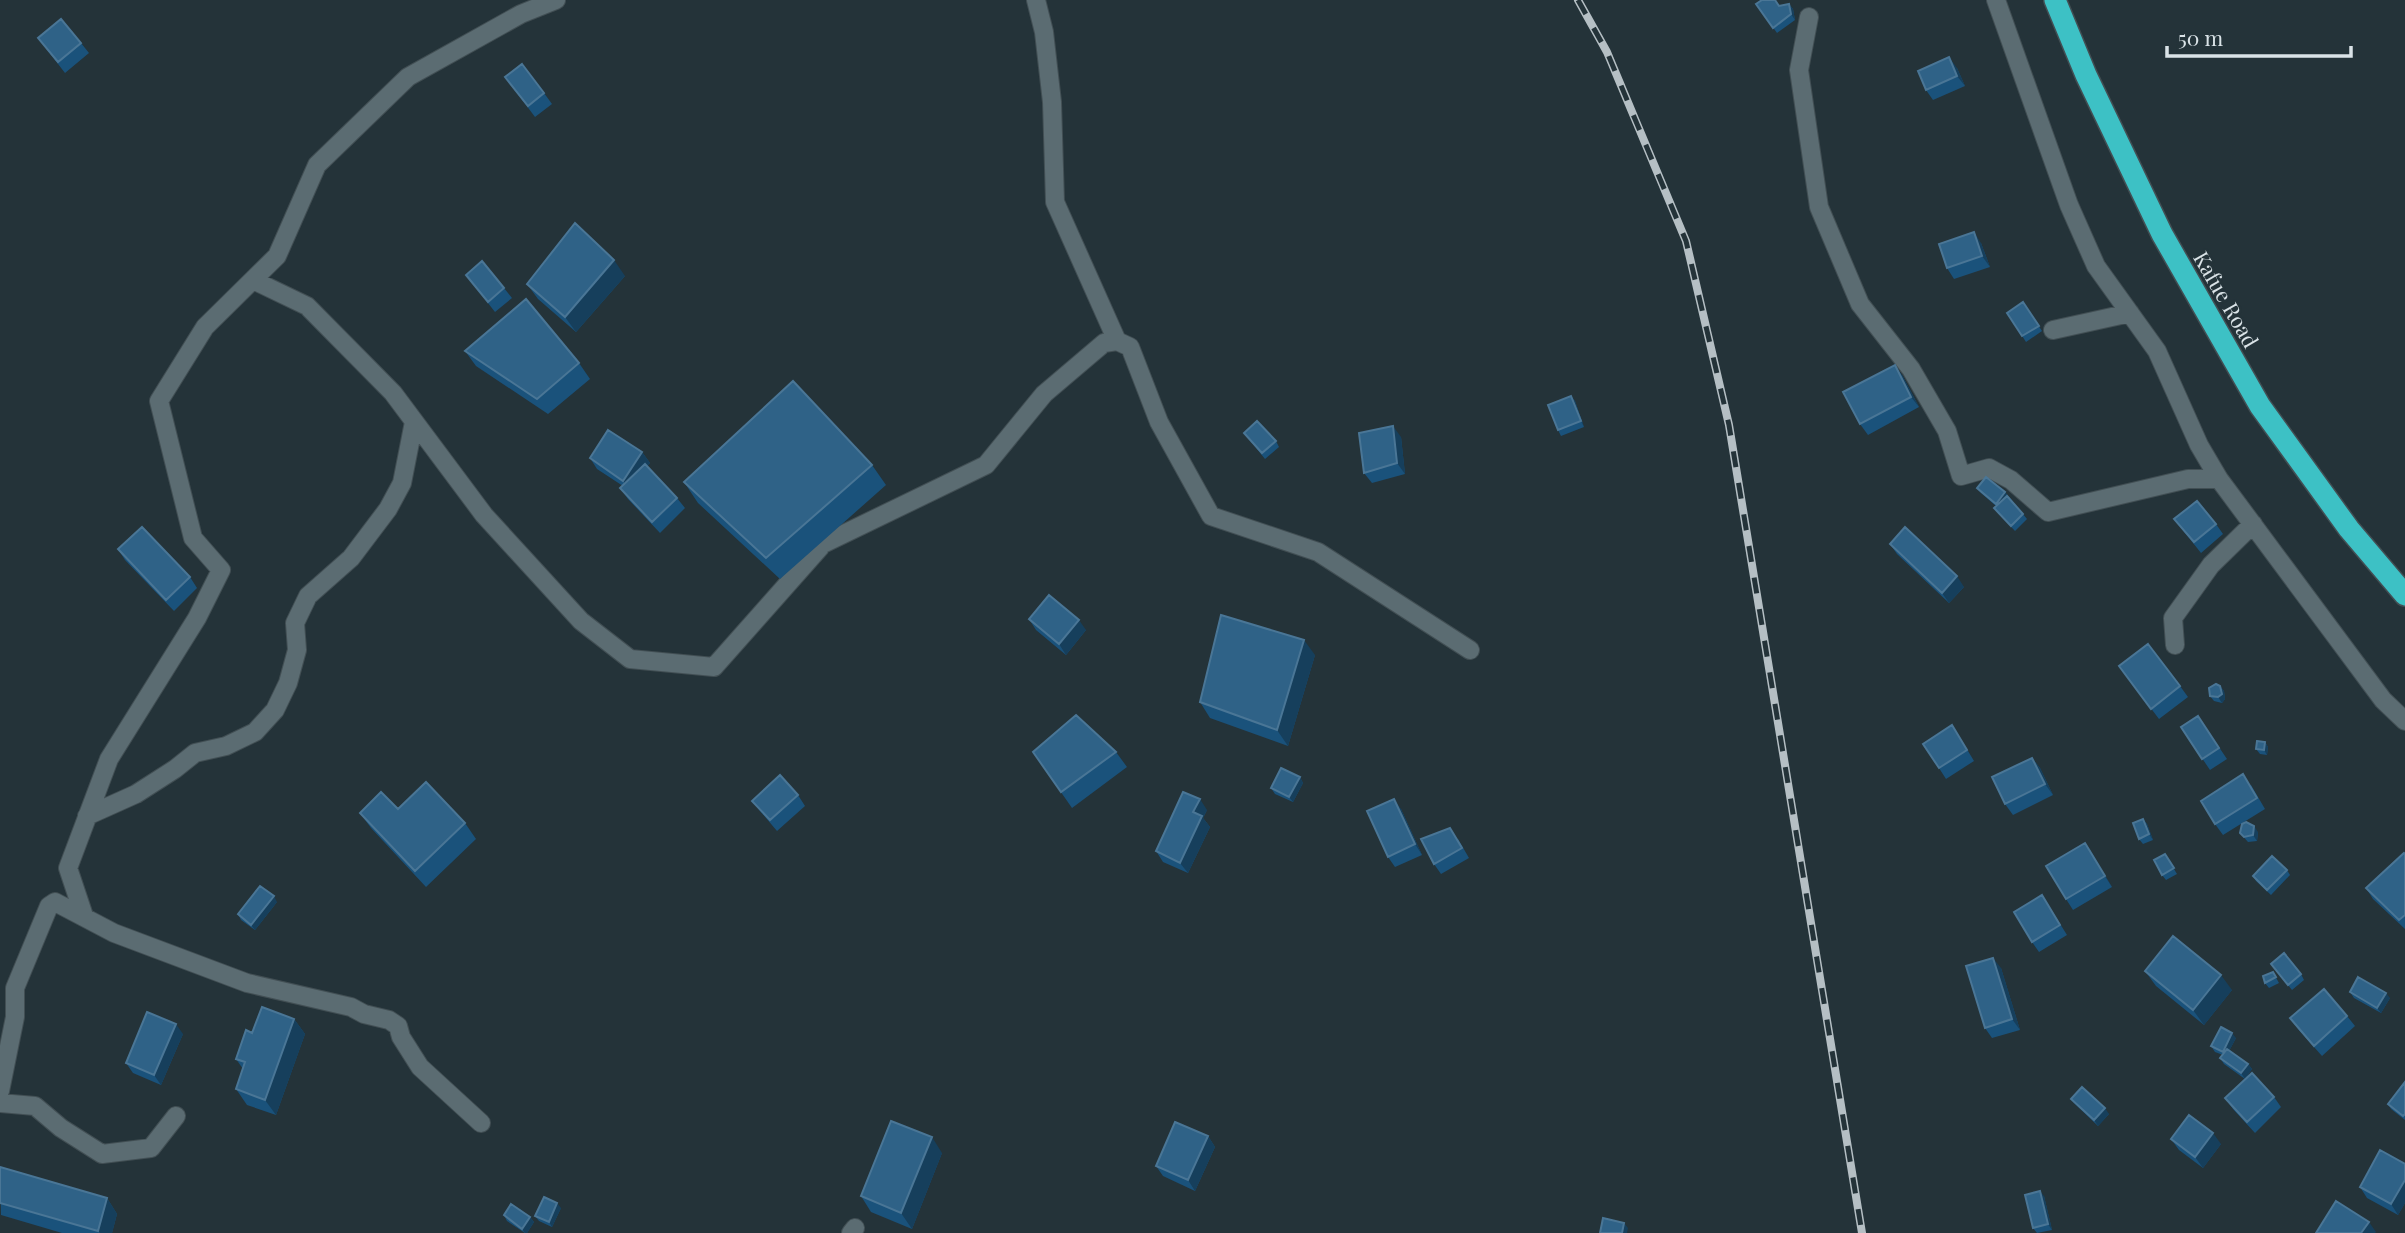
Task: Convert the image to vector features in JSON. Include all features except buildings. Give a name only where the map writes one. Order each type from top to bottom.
[{"type":"highway","name":"Kafue Road","points":[[2055,0],[2086,75],[2162,234],[2260,406],[2349,529],[2405,594]]},
{"type":"street","points":[[84,916],[68,868],[109,759],[190,630],[221,570],[193,538],[159,401],[205,327],[277,256],[317,165],[408,77],[521,15],[555,0]]},
{"type":"street","points":[[1036,0],[1044,32],[1052,102],[1055,202],[1117,341]]},
{"type":"street","points":[[1996,0],[2069,205],[2096,266],[2157,351],[2199,445],[2219,479],[2383,700],[2405,721]]},
{"type":"street","points":[[1809,17],[1799,69],[1819,207],[1860,304],[1911,369],[1947,431],[1961,476],[1989,468],[2011,480],[2048,512],[2189,479],[2219,479]]},
{"type":"street","points":[[253,280],[306,306],[393,393],[484,515],[581,621],[630,659],[714,667],[823,544],[986,465],[1044,394],[1104,343],[1117,341],[1130,347],[1159,422],[1210,516],[1318,552],[1470,650]]},
{"type":"street","points":[[2053,330],[2130,313]]},
{"type":"street","points":[[87,816],[136,794],[195,753],[226,746],[255,732],[275,710],[288,684],[297,650],[295,623],[308,596],[334,576],[351,558],[388,509],[402,483],[414,422]]},
{"type":"street","points":[[2175,645],[2173,618],[2211,565],[2253,524]]},
{"type":"street","points":[[0,1091],[15,1017],[15,988],[49,906],[55,901],[126,937],[247,983],[351,1007],[364,1014],[389,1020],[398,1026],[401,1037],[420,1068],[481,1123]]},
{"type":"street","points":[[0,1103],[34,1106],[61,1128],[102,1154],[152,1148],[176,1116]]},
{"type":"railway","points":[[1578,0],[1607,52],[1686,241],[1729,425],[1862,1233]]}]
